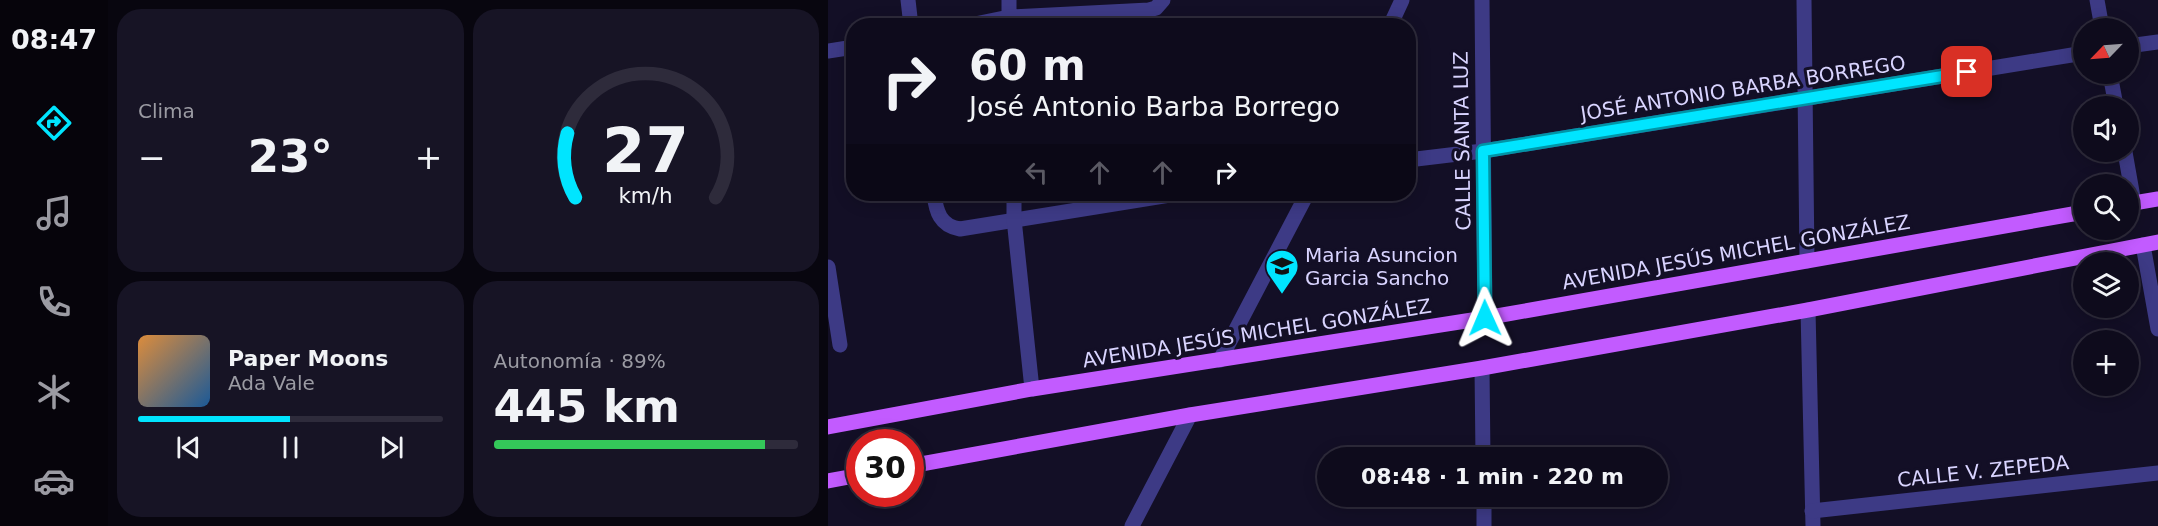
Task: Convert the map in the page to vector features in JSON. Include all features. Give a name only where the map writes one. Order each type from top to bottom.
[{"type":"main road","points":[[2139,203],[2158,199]]},
{"type":"main road","name":"AVENIDA JESÚS MICHEL GONZÁLEZ","points":[[828,427],[1032,389],[1485,318],[2073,214]]},
{"type":"main road","points":[[924,463],[1190,415],[1482,368],[1808,310],[2151,243]]},
{"type":"main road","points":[[828,481],[846,478]]},
{"type":"street","points":[[908,0],[911,18]]},
{"type":"street","points":[[1008,0],[1009,18]]},
{"type":"street","points":[[1394,18],[1402,0]]},
{"type":"street","name":"CALLE SANTA LUZ","points":[[1482,0],[1485,318]]},
{"type":"street","points":[[1804,0],[1807,261]]},
{"type":"street","points":[[2097,0],[2100,18]]},
{"type":"street","points":[[1047,18],[1149,10],[1162,2]]},
{"type":"street","points":[[2139,45],[2158,42]]},
{"type":"street","points":[[828,51],[846,48]]},
{"type":"street","name":"JOSÉ ANTONIO BARBA BORREGO","points":[[1416,159],[1483,151],[2073,55]]},
{"type":"street","points":[[935,201],[936,210],[946,224],[960,229],[1131,201]]},
{"type":"street","points":[[1014,201],[1032,389]]},
{"type":"street","points":[[1220,360],[1303,201]]},
{"type":"street","points":[[2151,243],[2158,329]]},
{"type":"street","points":[[828,267],[832,322],[840,345]]},
{"type":"street","points":[[1808,310],[1812,519]]},
{"type":"street","points":[[1482,368],[1483,447]]},
{"type":"street","points":[[1132,526],[1190,415]]},
{"type":"street","name":"CALLE V. ZEPEDA","points":[[1812,519],[2158,473]]},
{"type":"street","points":[[1484,507],[1484,526]]},
{"type":"place","name":"Maria Asuncion Garcia Sancho","points":[[1282,295]]},
{"type":"route","points":[[1485,318],[1483,151],[1967,72]]}]
